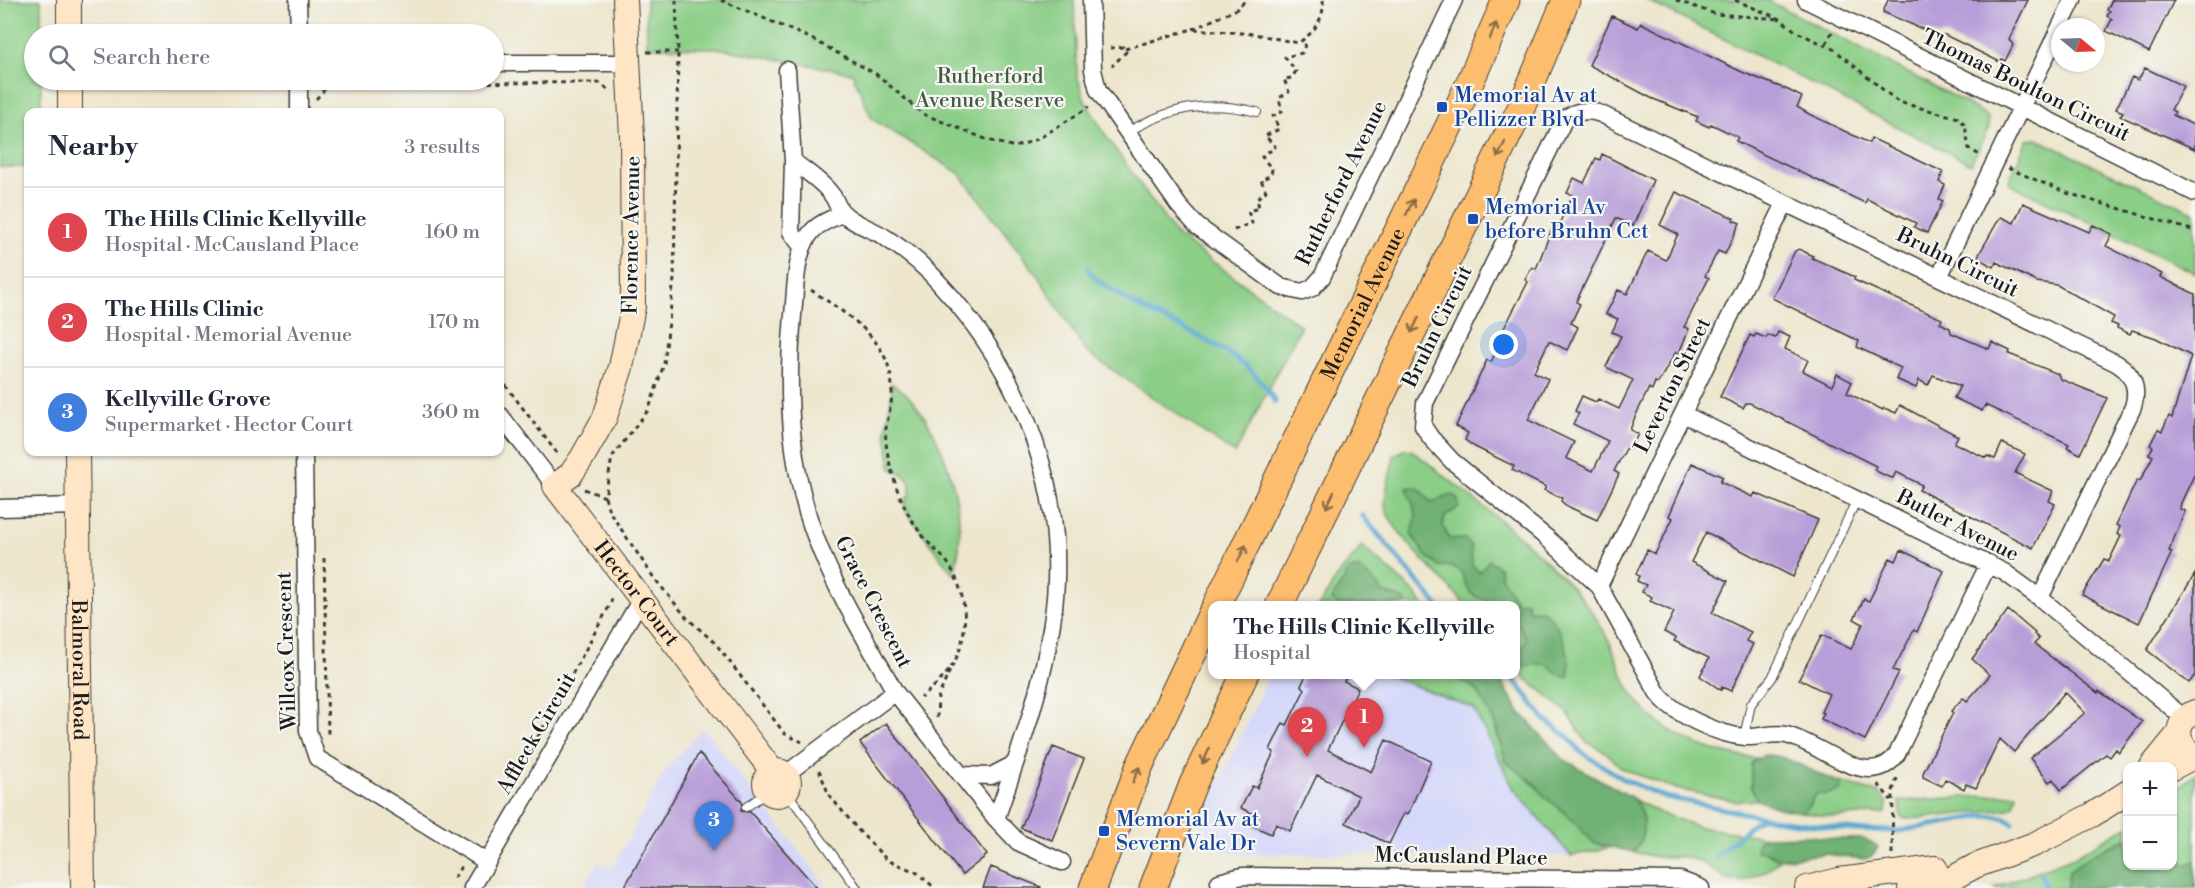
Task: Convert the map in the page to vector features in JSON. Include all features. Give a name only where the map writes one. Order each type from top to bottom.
[{"type":"main road","name":"Memorial Avenue","points":[[1218,601],[1467,89],[1506,0]]},
{"type":"main road","points":[[1281,601],[1521,108],[1566,0]]},
{"type":"main road","points":[[1093,888],[1140,765],[1208,621]]},
{"type":"main road","points":[[1153,888],[1193,784],[1243,679]]},
{"type":"street","points":[[69,0],[69,24]]},
{"type":"street","points":[[298,0],[298,24]]},
{"type":"street","name":"Florence Avenue","points":[[555,486],[571,474],[604,417],[621,367],[633,307],[632,137],[625,0]]},
{"type":"street","name":"Rutherford Avenue","points":[[1091,0],[1093,70],[1103,99],[1126,133],[1197,226],[1281,287],[1302,292],[1312,288],[1322,277],[1454,0]]},
{"type":"street","name":"Thomas Boulton Circuit","points":[[1806,0],[1826,4],[2021,108],[2195,192]]},
{"type":"street","points":[[2064,18],[2073,0]]},
{"type":"street","points":[[1939,278],[2051,46]]},
{"type":"street","points":[[504,63],[628,63]]},
{"type":"street","name":"Grace Crescent","points":[[787,70],[793,161],[791,232],[802,247],[788,370],[790,423],[797,473],[820,550],[837,586],[896,692],[964,775],[996,819],[1018,842],[1062,862]]},
{"type":"street","points":[[71,108],[78,90]]},
{"type":"street","points":[[299,90],[299,108]]},
{"type":"street","name":"Bruhn Circuit","points":[[1989,563],[1897,754],[1888,764],[1875,770],[1861,769],[1783,734],[1744,737],[1720,731],[1667,705],[1657,692],[1599,586],[1528,522],[1468,476],[1431,438],[1423,426],[1422,411],[1435,382],[1560,126],[1569,115],[1584,111],[1601,114],[2116,363],[2128,372],[2135,385],[2133,407],[2040,598]]},
{"type":"street","points":[[793,161],[831,193],[843,213],[886,238],[914,259],[963,310],[985,338],[1014,387],[1036,442],[1050,502],[1057,565],[1052,622],[1040,682],[996,819]]},
{"type":"street","name":"Leverton Street","points":[[1599,586],[1785,203]]},
{"type":"street","points":[[802,247],[817,226],[843,213]]},
{"type":"street","name":"Butler Avenue","points":[[1683,414],[1989,563],[2040,598],[2186,721]]},
{"type":"street","name":"Hector Court","points":[[504,420],[778,782]]},
{"type":"street","name":"Balmoral Road","points":[[77,456],[83,888]]},
{"type":"street","name":"Willcox Crescent","points":[[304,456],[309,731],[317,758],[487,862]]},
{"type":"street","points":[[0,508],[78,506]]},
{"type":"street","name":"Affleck Circuit","points":[[472,888],[640,601]]},
{"type":"street","name":"Grace Crescent","points":[[778,782],[812,753],[896,692]]},
{"type":"street","points":[[2177,765],[2195,755],[2182,745],[2186,721]]},
{"type":"street","points":[[2155,762],[2186,721]]},
{"type":"street","points":[[964,775],[990,776],[1014,764]]},
{"type":"street","points":[[1910,888],[1951,879],[1975,866],[2064,831],[2123,794]]},
{"type":"street","points":[[1817,887],[1854,878],[1950,866],[1975,866]]},
{"type":"street","name":"McCausland Place","points":[[1219,882],[1242,876],[1656,880],[1687,881],[1701,888]]},
{"type":"lane","points":[[1126,133],[1168,112],[1189,108],[1229,107],[1257,112]]},
{"type":"lane","points":[[1744,737],[1751,704],[1772,678],[1858,499]]},
{"type":"lane","points":[[746,807],[778,782]]},
{"type":"lane","name":"Hector Court","points":[[778,782],[857,888]]},
{"type":"path","points":[[676,0],[678,52],[674,279],[663,364],[649,409],[612,457],[605,497],[609,511],[670,599],[716,644],[784,734],[800,740],[812,753],[829,795],[859,831],[887,860],[916,872],[935,888]]},
{"type":"path","points":[[722,0],[810,38],[876,74],[923,114],[988,141],[1015,147],[1038,139],[1103,99]]},
{"type":"path","points":[[1110,48],[1118,45],[1125,49],[1192,29],[1227,15],[1246,0]]},
{"type":"path","points":[[1192,29],[1254,34],[1289,43],[1302,40],[1318,23],[1323,10],[1323,0]]},
{"type":"path","points":[[1676,0],[1715,14],[1780,19]]},
{"type":"path","points":[[1735,0],[1780,19],[1797,32],[1826,44],[1898,102],[1959,118],[1965,125],[1969,149],[1986,158]]},
{"type":"path","points":[[1826,44],[1835,26]]},
{"type":"path","points":[[1234,230],[1252,224],[1248,211],[1259,208],[1257,198],[1266,191],[1261,180],[1269,177],[1272,172],[1262,158],[1267,152],[1274,150],[1275,146],[1264,136],[1279,129],[1273,116],[1282,112],[1279,98],[1289,92],[1284,79],[1292,78],[1296,71],[1285,57],[1302,53],[1305,45],[1302,40]]},
{"type":"path","points":[[1112,66],[1124,56],[1125,49]]},
{"type":"path","points":[[504,83],[601,83],[617,99]]},
{"type":"path","points":[[315,106],[315,100],[323,90]]},
{"type":"path","points":[[2004,167],[2067,193],[2195,231]]},
{"type":"path","points":[[798,281],[867,330],[882,348],[890,369],[892,392],[886,430],[894,479],[906,511],[926,540],[948,564],[960,586],[965,616],[960,647],[938,698],[937,717],[942,727]]},
{"type":"path","points":[[504,383],[563,461]]},
{"type":"path","points":[[580,488],[605,497]]},
{"type":"path","points":[[324,547],[328,741]]},
{"type":"path","points":[[526,760],[611,603],[615,604]]},
{"type":"path","points":[[910,710],[950,668]]},
{"type":"path","points":[[1892,846],[1892,801],[1897,776]]},
{"type":"path","points":[[1878,784],[1892,801]]},
{"type":"shaded area","points":[[1267,679],[1400,679],[1473,708],[1514,789],[1571,856],[1233,854],[1205,841],[1205,819]]},
{"type":"shaded area","points":[[703,728],[828,888],[584,888],[598,862],[612,869],[668,766]]},
{"type":"green space","points":[[0,0],[41,0],[41,24],[24,24],[24,90],[41,90],[41,108],[24,108],[24,167],[0,167]]},
{"type":"green space","name":"Rutherford Avenue Reserve","points":[[646,0],[1074,0],[1077,75],[1085,101],[1108,139],[1176,235],[1301,326],[1235,454],[1085,351],[1038,276],[959,173],[872,119],[852,73],[717,48],[647,47]]},
{"type":"green space","points":[[1646,0],[1767,0],[1964,102],[1988,117],[1989,127],[1971,164]]},
{"type":"green space","points":[[2037,139],[2195,213],[2195,273],[2008,183],[2027,140]]},
{"type":"green space","points":[[891,383],[907,395],[922,413],[934,434],[952,481],[960,531],[953,574],[906,511],[904,502],[910,494],[910,483],[902,473],[891,469],[886,431],[892,392]]},
{"type":"green space","points":[[1406,449],[1413,451],[1498,518],[1558,573],[1592,612],[1606,635],[1631,692],[1655,719],[1670,730],[1704,747],[1757,758],[1751,764],[1751,786],[1757,800],[1736,801],[1676,789],[1623,769],[1605,752],[1586,742],[1568,713],[1524,677],[1520,667],[1520,601],[1461,601],[1396,527],[1385,505],[1394,455]]},
{"type":"green space","points":[[1414,487],[1421,490],[1431,502],[1453,495],[1458,500],[1459,507],[1445,517],[1443,525],[1449,539],[1465,539],[1471,546],[1472,564],[1480,572],[1489,560],[1500,568],[1501,576],[1515,601],[1490,601],[1474,596],[1460,571],[1449,566],[1438,566],[1425,555],[1411,534],[1416,515],[1407,488]]},
{"type":"green space","points":[[1362,546],[1411,589],[1421,601],[1322,601],[1339,574]]},
{"type":"green space","points":[[1359,569],[1373,580],[1382,592],[1405,601],[1333,601],[1348,570]]},
{"type":"green space","points":[[1527,601],[1528,609],[1535,611],[1542,609],[1564,640],[1569,659],[1568,678],[1547,664],[1524,668],[1521,653],[1526,639],[1520,628],[1520,602]]},
{"type":"green space","points":[[1397,679],[1457,679],[1475,689],[1495,724],[1497,738],[1505,753],[1521,773],[1592,840],[1601,846],[1618,846],[1571,856],[1514,789],[1473,708]]},
{"type":"green space","points":[[1456,679],[1500,679],[1519,711],[1563,759],[1633,798],[1642,818],[1643,833],[1633,852],[1594,843],[1564,812],[1545,797],[1534,783],[1506,762],[1495,724],[1477,690]]},
{"type":"green space","points":[[1764,755],[1792,761],[1839,782],[1841,790],[1825,795],[1819,793],[1801,812],[1778,808],[1757,800],[1751,786],[1751,764]]},
{"type":"green space","points":[[2195,774],[2195,888],[1994,888],[2074,857],[2123,828],[2123,870],[2177,870],[2177,790]]},
{"type":"green space","points":[[1839,782],[1879,793],[1887,803],[1886,813],[1833,817],[1801,812],[1819,793],[1840,790]]},
{"type":"green space","points":[[2017,794],[2014,805],[2008,809],[1911,819],[1901,818],[1899,801]]},
{"type":"green space","points":[[1633,799],[1660,813],[1699,827],[1765,837],[1758,841],[1766,852],[1779,859],[1770,869],[1741,882],[1725,878],[1704,864],[1687,857],[1657,857],[1633,852],[1641,840],[1643,826],[1640,812]]},
{"type":"green space","points":[[2177,823],[2180,826],[2177,848]]},
{"type":"green space","points":[[1810,836],[1860,839],[1874,843],[1878,847],[1871,857],[1864,859],[1825,854],[1779,859],[1766,852],[1756,851],[1758,841],[1765,837]]},
{"type":"green space","points":[[2123,841],[2123,870],[2177,870],[2177,853],[2181,862],[2186,865],[2195,861],[2195,888],[2067,888],[2069,871],[2094,853]]},
{"type":"building","points":[[1888,0],[2028,0],[2009,39],[2013,45],[2005,61],[2002,59],[2000,62],[1945,35],[1936,35],[1883,12]]},
{"type":"building","points":[[2112,0],[2174,0],[2149,52],[2106,31],[2112,19],[2107,16],[2110,11],[2107,10]]},
{"type":"building","points":[[1612,16],[1638,28],[1641,23],[1742,72],[1788,90],[1802,97],[1797,107],[1809,114],[1869,143],[1871,138],[1943,172],[1939,182],[1945,185],[1939,199],[1943,201],[1927,233],[1914,227],[1916,223],[1867,199],[1865,203],[1754,150],[1736,141],[1738,137],[1711,124],[1709,127],[1696,121],[1698,117],[1651,98],[1589,65]]},
{"type":"building","points":[[2145,68],[2183,86],[2171,110],[2175,112],[2173,115],[2195,126],[2195,149],[2120,116],[2123,112],[2116,109],[2132,77],[2138,80]]},
{"type":"building","points":[[1602,154],[1653,180],[1633,226],[1616,218],[1576,302],[1580,304],[1571,323],[1578,327],[1567,350],[1549,341],[1534,372],[1548,379],[1528,420],[1574,442],[1566,458],[1593,471],[1608,441],[1573,424],[1579,413],[1575,411],[1582,396],[1596,402],[1598,399],[1619,409],[1633,380],[1606,367],[1621,336],[1612,332],[1618,319],[1606,314],[1618,290],[1627,294],[1648,251],[1666,260],[1678,234],[1660,225],[1676,192],[1734,218],[1733,220],[1740,223],[1725,254],[1718,251],[1705,276],[1709,278],[1684,327],[1689,329],[1679,353],[1676,352],[1652,390],[1649,388],[1635,417],[1630,430],[1638,434],[1631,448],[1627,447],[1614,471],[1619,474],[1597,520],[1567,506],[1561,501],[1562,498],[1544,490],[1546,487],[1512,470],[1514,466],[1475,447],[1465,440],[1468,433],[1456,426],[1487,360],[1491,362],[1503,337],[1500,336],[1528,282],[1525,280],[1532,267],[1536,269],[1553,226],[1557,228],[1573,195],[1567,193],[1574,178],[1584,183],[1596,158],[1600,160]]},
{"type":"building","points":[[2023,203],[2089,232],[2093,225],[2112,234],[2106,246],[2162,274],[2160,277],[2195,294],[2195,473],[2181,503],[2180,509],[2185,511],[2169,551],[2172,552],[2139,623],[2082,595],[2104,559],[2109,561],[2121,536],[2117,534],[2120,527],[2116,525],[2137,480],[2140,481],[2153,456],[2149,454],[2153,447],[2150,445],[2158,429],[2162,431],[2169,416],[2172,418],[2191,356],[2156,338],[2132,330],[2130,334],[2117,328],[2118,326],[2111,323],[2114,317],[2057,285],[2037,282],[1996,262],[1994,267],[1977,258],[1999,219],[2001,217],[2014,223]]},
{"type":"building","points":[[1799,249],[1813,256],[1812,258],[1855,277],[1854,280],[1942,319],[1940,323],[1950,328],[1951,333],[1989,349],[1992,342],[2010,351],[2009,354],[2058,374],[2060,379],[2107,398],[2080,454],[2067,447],[2069,444],[1985,405],[1982,411],[1954,398],[1960,386],[1933,375],[1928,385],[1919,380],[1916,388],[1896,379],[1901,368],[1857,347],[1859,341],[1772,298],[1795,251]]},
{"type":"building","points":[[1778,332],[1790,337],[1785,349],[1808,360],[1803,371],[1832,386],[1837,374],[1852,382],[1847,393],[1883,410],[1884,408],[1896,413],[1900,405],[1958,436],[1954,443],[1986,458],[1987,456],[1995,459],[2002,443],[2025,454],[2015,473],[2053,491],[2049,501],[2055,504],[2033,548],[1919,490],[1922,485],[1896,472],[1893,478],[1886,476],[1874,470],[1876,466],[1750,403],[1746,403],[1743,408],[1720,397],[1750,335],[1754,337],[1756,334],[1766,338],[1768,335],[1775,338]]},
{"type":"building","points":[[1692,463],[1723,477],[1720,482],[1753,497],[1755,493],[1818,520],[1793,577],[1706,532],[1691,562],[1728,581],[1712,613],[1751,632],[1746,641],[1753,644],[1731,691],[1722,687],[1721,690],[1700,676],[1709,658],[1674,641],[1676,638],[1664,632],[1674,612],[1650,601],[1652,597],[1642,592],[1646,585],[1637,581],[1639,576],[1636,574],[1647,550],[1655,554],[1673,518],[1669,516]]},
{"type":"building","points":[[1901,550],[1944,571],[1917,632],[1914,630],[1893,670],[1899,672],[1865,740],[1821,719],[1824,713],[1821,712],[1829,694],[1799,679],[1822,635],[1851,649],[1863,624],[1854,619],[1864,599],[1869,601],[1890,558],[1896,561]]},
{"type":"building","points":[[2195,574],[2195,675],[2189,683],[2147,650]]},
{"type":"building","points":[[2008,610],[2035,633],[2039,639],[2034,644],[2098,693],[2099,691],[2142,722],[2119,752],[2116,749],[2110,757],[2106,754],[2061,790],[2053,779],[2049,782],[2030,758],[2085,713],[2065,692],[2014,752],[2000,739],[1976,788],[1966,784],[1964,789],[1945,779],[1942,786],[1923,777],[1923,773],[1953,713],[1951,711],[1963,698],[1967,701],[1990,675],[1972,659]]},
{"type":"building","points":[[1304,679],[1345,679],[1344,681],[1358,688],[1328,750],[1371,772],[1386,740],[1431,761],[1407,815],[1404,813],[1389,844],[1346,823],[1359,796],[1317,775],[1290,831],[1276,824],[1271,834],[1251,825],[1256,815],[1241,808],[1252,786],[1257,788],[1274,752],[1270,750],[1283,723],[1287,725],[1305,689],[1301,686]]},
{"type":"building","points":[[886,723],[987,855],[962,875],[860,743]]},
{"type":"building","points":[[1053,747],[1084,759],[1052,840],[1021,828]]},
{"type":"building","points":[[699,753],[742,802],[741,811],[750,812],[817,888],[624,888]]},
{"type":"building","points":[[991,867],[1041,887],[983,888]]},
{"type":"waterway","points":[[1088,269],[1098,281],[1133,303],[1222,349],[1242,363],[1260,381],[1275,402]]},
{"type":"waterway","points":[[1362,515],[1434,601]]},
{"type":"waterway","points":[[1514,679],[1545,720],[1568,737],[1581,752],[1625,780],[1665,797],[1783,821],[1855,830],[1899,831],[1983,816],[2003,817],[2013,823]]},
{"type":"waterway","points":[[1715,857],[1762,818]]},
{"type":"waterway","points":[[2041,875],[2046,888]]},
{"type":"place","name":"Memorial Av at Pellizzer Blvd","points":[[1442,107]]},
{"type":"place","name":"Memorial Av before Bruhn Cct","points":[[1473,219]]},
{"type":"place","name":"The Hills Clinic Kellyville","points":[[1364,748]]},
{"type":"place","name":"The Hills Clinic","points":[[1307,757]]},
{"type":"place","name":"Memorial Av at Severn Vale Dr","points":[[1104,831]]},
{"type":"place","name":"Kellyville Grove","points":[[714,851]]}]
